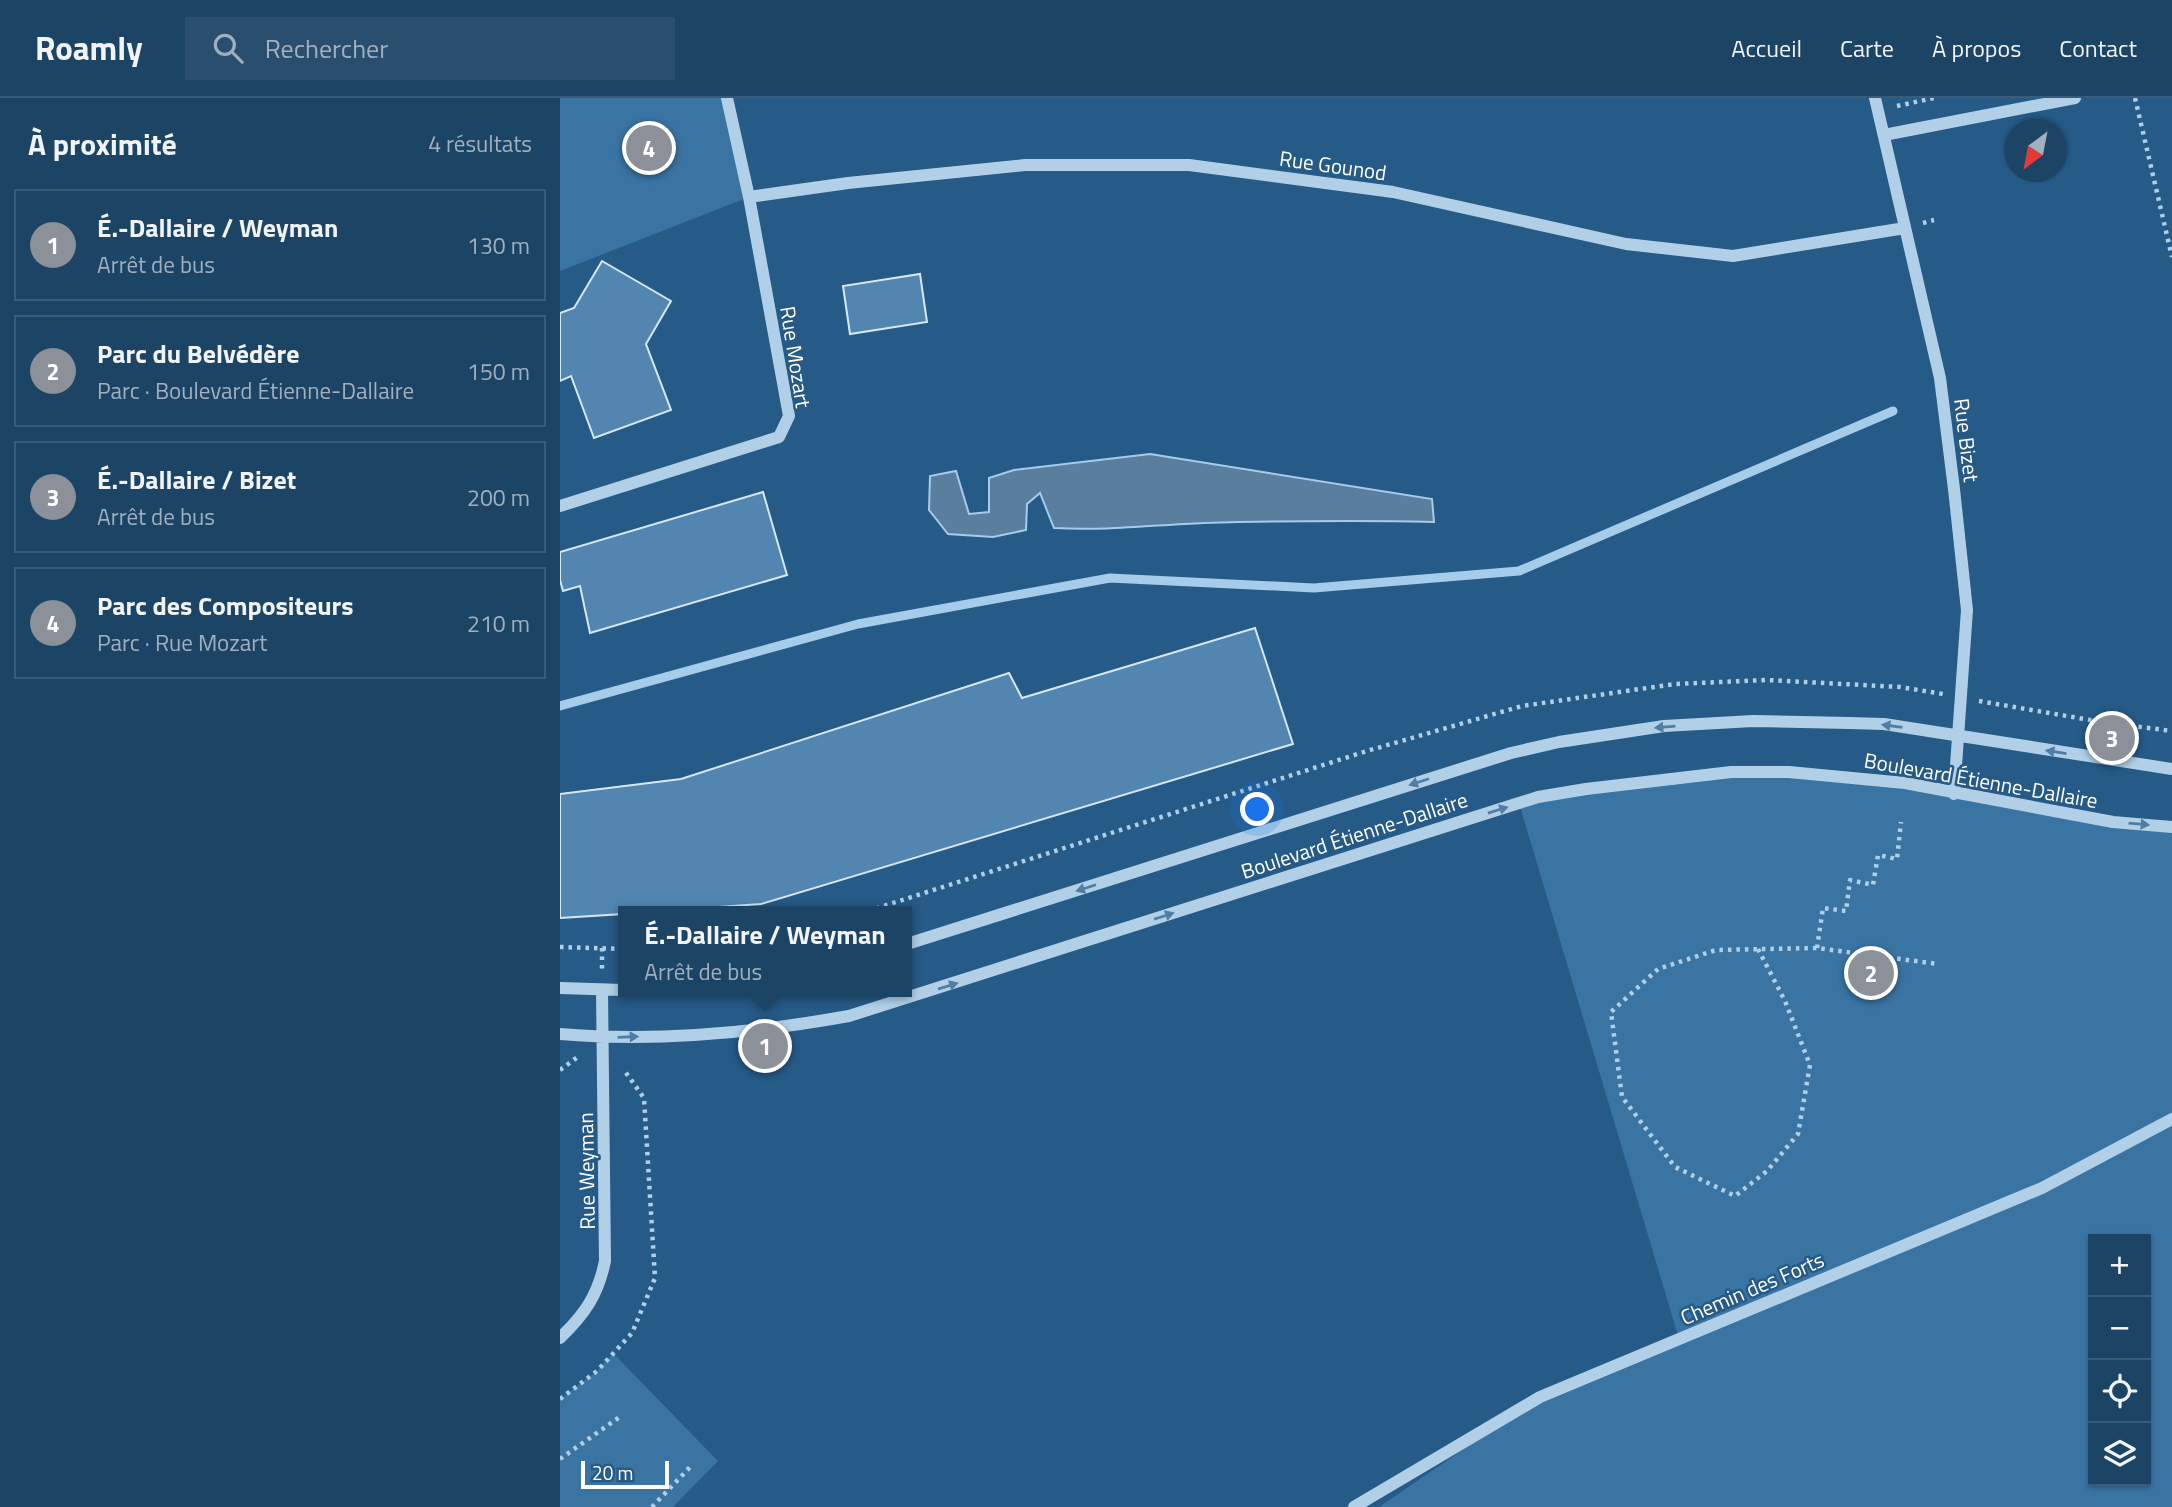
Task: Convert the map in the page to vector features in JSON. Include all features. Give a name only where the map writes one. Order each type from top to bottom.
[{"type":"street","name":"Rue Mozart","points":[[560,506],[779,437],[789,416],[749,197],[727,98]]},
{"type":"street","points":[[1884,135],[2075,98]]},
{"type":"street","name":"Rue Bizet","points":[[1877,104],[1940,378],[1954,489],[1967,610],[1954,794]]},
{"type":"street","name":"Rue Gounod","points":[[749,197],[848,183],[1025,165],[1189,165],[1393,192],[1626,244],[1733,256],[1905,228]]},
{"type":"street","name":"Boulevard Étienne-Dallaire","points":[[912,942],[1511,753],[1559,742],[1664,726],[1753,721],[1884,724],[2172,769]]},
{"type":"street","name":"Boulevard Étienne-Dallaire","points":[[912,996],[1538,797],[1731,772],[1788,772],[1905,783],[2113,822],[2172,827]]},
{"type":"street","points":[[560,988],[618,990]]},
{"type":"street","name":"Rue Weyman","points":[[560,1338],[588,1307],[600,1284],[605,1261],[602,990]]},
{"type":"street","name":"Boulevard Étienne-Dallaire","points":[[560,1034],[602,1038],[723,1034],[776,1029],[849,1016],[909,997]]},
{"type":"street","name":"Chemin des Forts","points":[[1354,1507],[1540,1398],[2042,1188],[2172,1119]]},
{"type":"path","points":[[1877,104],[1934,98]]},
{"type":"path","points":[[2135,98],[2172,257]]},
{"type":"path","points":[[1816,948],[1823,908],[1846,911],[1850,880],[1873,885],[1878,855],[1897,859],[1901,822]]},
{"type":"path","points":[[560,947],[618,949]]},
{"type":"path","points":[[1758,949],[1785,1001],[1810,1065],[1798,1134],[1767,1171],[1734,1195],[1675,1167],[1622,1097],[1612,1012],[1658,969],[1716,950],[1758,949],[1816,948],[1938,964]]},
{"type":"path","points":[[560,1399],[597,1371],[632,1333],[655,1278],[644,1098],[602,1038]]},
{"type":"path","points":[[560,1459],[621,1416]]},
{"type":"path","points":[[652,1507],[693,1464]]},
{"type":"shaded area","points":[[560,98],[727,98],[749,197],[560,271]]},
{"type":"shaded area","points":[[1150,454],[1432,499],[1434,522],[1262,522],[1054,528],[1040,493],[1027,504],[1026,530],[993,537],[948,534],[929,510],[930,476],[956,471],[969,514],[989,512],[989,478],[1014,470]]},
{"type":"shaded area","points":[[1789,772],[2172,827],[2172,1507],[1379,1507],[1540,1397],[1679,1339],[1519,803],[1538,797]]},
{"type":"shaded area","points":[[613,1353],[718,1461],[673,1507],[560,1507],[560,1399],[597,1371]]},
{"type":"building","points":[[602,261],[671,301],[646,344],[671,410],[594,438],[571,376],[560,381],[560,313],[574,308]]},
{"type":"building","points":[[920,274],[927,322],[850,334],[843,286]]},
{"type":"building","points":[[763,492],[787,575],[590,633],[580,586],[563,591],[560,580],[560,552]]},
{"type":"building","points":[[1255,628],[1293,744],[761,904],[618,906],[618,914],[560,918],[560,794],[681,779],[1009,673],[1022,698]]},
{"type":"waterway","points":[[560,706],[858,624],[1110,578],[1314,588],[1519,571],[1893,411]]},
{"type":"place","name":"Parc des Compositeurs","points":[[649,148]]},
{"type":"place","name":"É.-Dallaire / Bizet","points":[[2112,738]]},
{"type":"place","name":"Parc du Belvédère","points":[[1871,973]]},
{"type":"place","name":"É.-Dallaire / Weyman","points":[[765,1046]]}]
